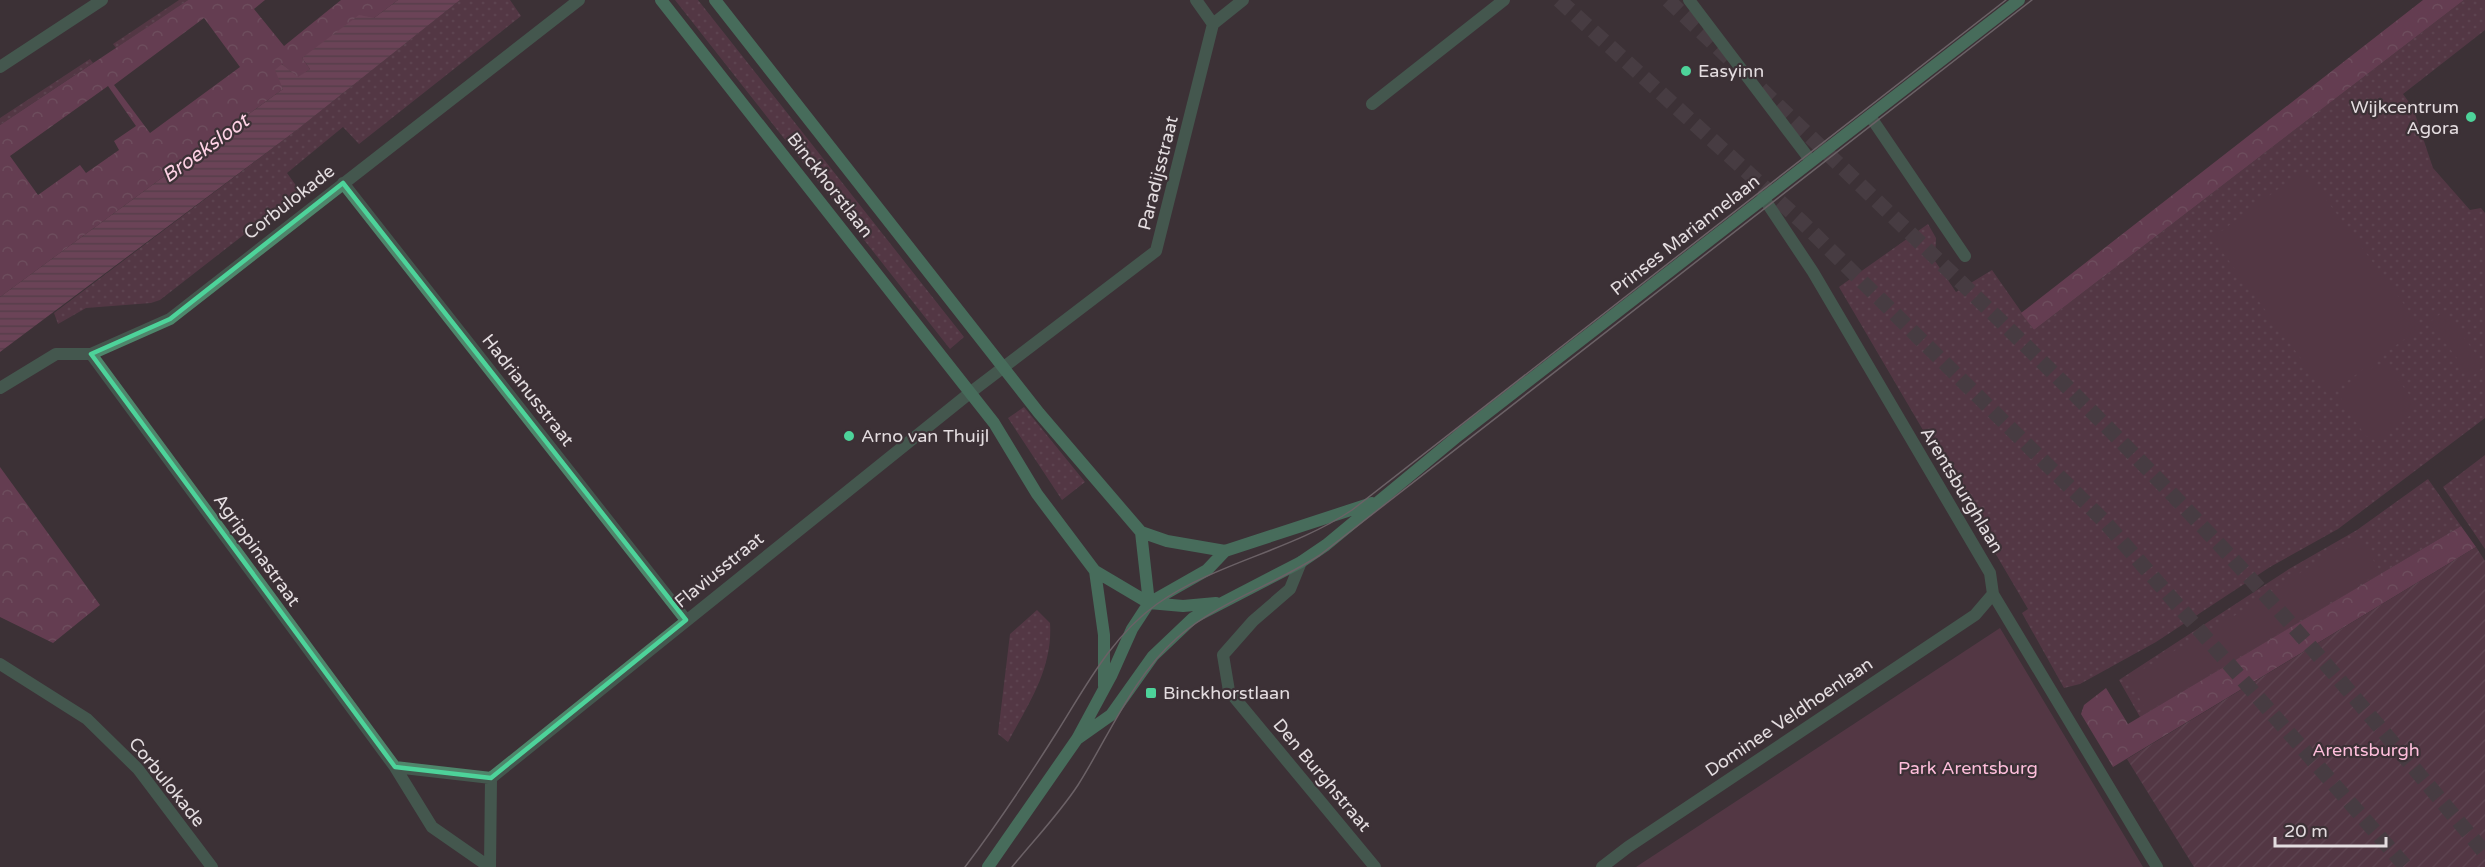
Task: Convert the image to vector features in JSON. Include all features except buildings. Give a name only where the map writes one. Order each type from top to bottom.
[{"type":"street","points":[[0,67],[102,0]]},
{"type":"street","name":"Corbulokade","points":[[0,388],[56,354],[91,354],[170,319],[579,0]]},
{"type":"street","name":"Binckhorstlaan","points":[[661,0],[971,392],[994,423],[1054,519],[1095,571],[1149,603],[1183,606],[1218,603]]},
{"type":"street","name":"Binckhorstlaan","points":[[715,0],[1004,368],[1141,532]]},
{"type":"street","points":[[1196,0],[1213,24],[1243,0]]},
{"type":"street","points":[[1372,104],[1504,0]]},
{"type":"street","points":[[1689,0],[1811,161]]},
{"type":"street","name":"Prinses Mariannelaan","points":[[1077,739],[1111,715],[1153,656],[1193,618],[1218,603],[1301,562],[1341,534],[1377,502],[1763,197],[2019,0]]},
{"type":"street","name":"Paradijsstraat","points":[[1004,368],[1156,251],[1213,24]]},
{"type":"street","points":[[1870,116],[1965,256]]},
{"type":"street","name":"Hadrianusstraat","points":[[343,183],[686,620]]},
{"type":"street","name":"Arentsburghlaan","points":[[1763,197],[1813,272],[1990,573],[1994,594],[2157,867]]},
{"type":"street","name":"Agrippinastraat","points":[[91,354],[395,767],[432,827],[489,866]]},
{"type":"street","points":[[971,392],[1004,368]]},
{"type":"street","name":"Flaviusstraat","points":[[490,778],[971,392]]},
{"type":"street","name":"Prinses Mariannelaan","points":[[988,867],[1077,739],[1104,690],[1132,629],[1149,603],[1207,570],[1225,551],[1377,502]]},
{"type":"street","points":[[1149,603],[1141,532],[1167,541],[1225,551]]},
{"type":"street","name":"Den Burghstraat","points":[[1301,562],[1290,590],[1253,621],[1223,655],[1229,691],[1375,867]]},
{"type":"street","points":[[1095,571],[1104,635],[1104,690]]},
{"type":"street","name":"Dominee Veldhoenlaan","points":[[1602,867],[1628,847],[1975,615],[1994,594]]},
{"type":"street","name":"Corbulokade","points":[[0,664],[87,719],[138,769],[212,867]]},
{"type":"street","points":[[395,767],[490,778]]},
{"type":"street","name":"Agrippinastraat","points":[[489,866],[490,778]]},
{"type":"highlighted area","points":[[343,183],[686,620],[491,778],[395,767],[91,354],[170,319]]},
{"type":"green space","points":[[179,0],[188,0],[116,48],[113,44]]},
{"type":"green space","points":[[188,0],[265,0],[254,9],[284,46],[341,0],[398,0],[374,18],[302,58],[310,69],[298,78],[282,64],[283,89],[0,297],[0,125]],"holes":[[[204,18],[240,67],[150,133],[114,85]],[[108,86],[136,126],[114,141],[119,150],[86,173],[80,165],[38,195],[10,156]]]},
{"type":"green space","points":[[460,0],[510,0],[521,16],[359,144],[343,127],[287,173],[300,191],[160,300],[151,303],[86,308],[58,324],[54,313],[298,129]]},
{"type":"green space","points":[[675,0],[698,0],[964,337],[950,349]]},
{"type":"green space","points":[[2423,0],[2464,0],[2034,330],[2021,313]]},
{"type":"green space","points":[[2464,0],[2485,0],[2485,30],[2403,94],[2413,108],[2433,168],[2470,210],[2481,208],[2485,213],[2485,418],[2338,529],[2270,567],[2156,642],[2080,684],[2064,688],[2022,613],[2028,609],[1839,287],[1928,224],[1936,238],[1935,261],[1956,292],[1992,270],[2034,330]]},
{"type":"green space","points":[[90,59],[93,63],[0,125],[0,118]]},
{"type":"green space","points":[[2304,170],[2421,327],[2328,395],[2212,238]]},
{"type":"green space","points":[[2444,311],[2485,366],[2471,377],[2430,322]]},
{"type":"green space","points":[[2376,365],[2389,368],[2414,401],[2412,414],[2379,438],[2366,436],[2341,402],[2343,390]]},
{"type":"green space","points":[[1024,407],[1085,482],[1062,500],[1008,418]]},
{"type":"green space","points":[[2485,455],[2485,549],[2443,487]]},
{"type":"green space","points":[[0,467],[100,605],[53,643],[0,617]]},
{"type":"green space","points":[[2428,479],[2461,526],[2140,717],[2119,680],[2289,569],[2357,530]]},
{"type":"green space","points":[[2461,526],[2476,547],[2113,767],[2081,714],[2084,705],[2106,688],[2128,724]]},
{"type":"green space","points":[[2357,535],[2381,572],[2147,712],[2128,678],[2246,609]]},
{"type":"green space","name":"Arentsburgh","points":[[2476,547],[2485,561],[2485,867],[2194,867],[2127,759]]},
{"type":"green space","points":[[1037,610],[1050,623],[1048,655],[1038,685],[1008,742],[998,734],[1010,634]]},
{"type":"green space","name":"Park Arentsburg","points":[[2000,628],[2143,867],[1636,867]]},
{"type":"water","name":"Broeksloot","points":[[398,0],[460,0],[298,129],[0,352],[0,297],[283,89],[275,70],[282,64],[298,77],[310,69],[302,58],[359,15],[374,18]]},
{"type":"tunnel","points":[[1559,0],[1802,222],[2105,522],[2406,867]]},
{"type":"tunnel","points":[[1668,0],[1733,62]]},
{"type":"tunnel","points":[[1761,89],[1928,250],[2148,469],[2310,646],[2485,853]]},
{"type":"tram line","points":[[965,867],[1024,783],[1089,680],[1126,631],[1141,617],[1157,604],[1204,577],[1304,536],[1352,510],[2006,0]]},
{"type":"tram line","points":[[1012,867],[1071,796],[1135,688],[1162,653],[1178,637],[1211,613],[1320,555],[2032,0]]},
{"type":"place","name":"Easyinn","points":[[1686,71]]},
{"type":"place","name":"Wijkcentrum Agora","points":[[2471,117]]},
{"type":"place","name":"Arno van Thuijl","points":[[849,436]]},
{"type":"place","name":"Binckhorstlaan","points":[[1151,693]]}]
